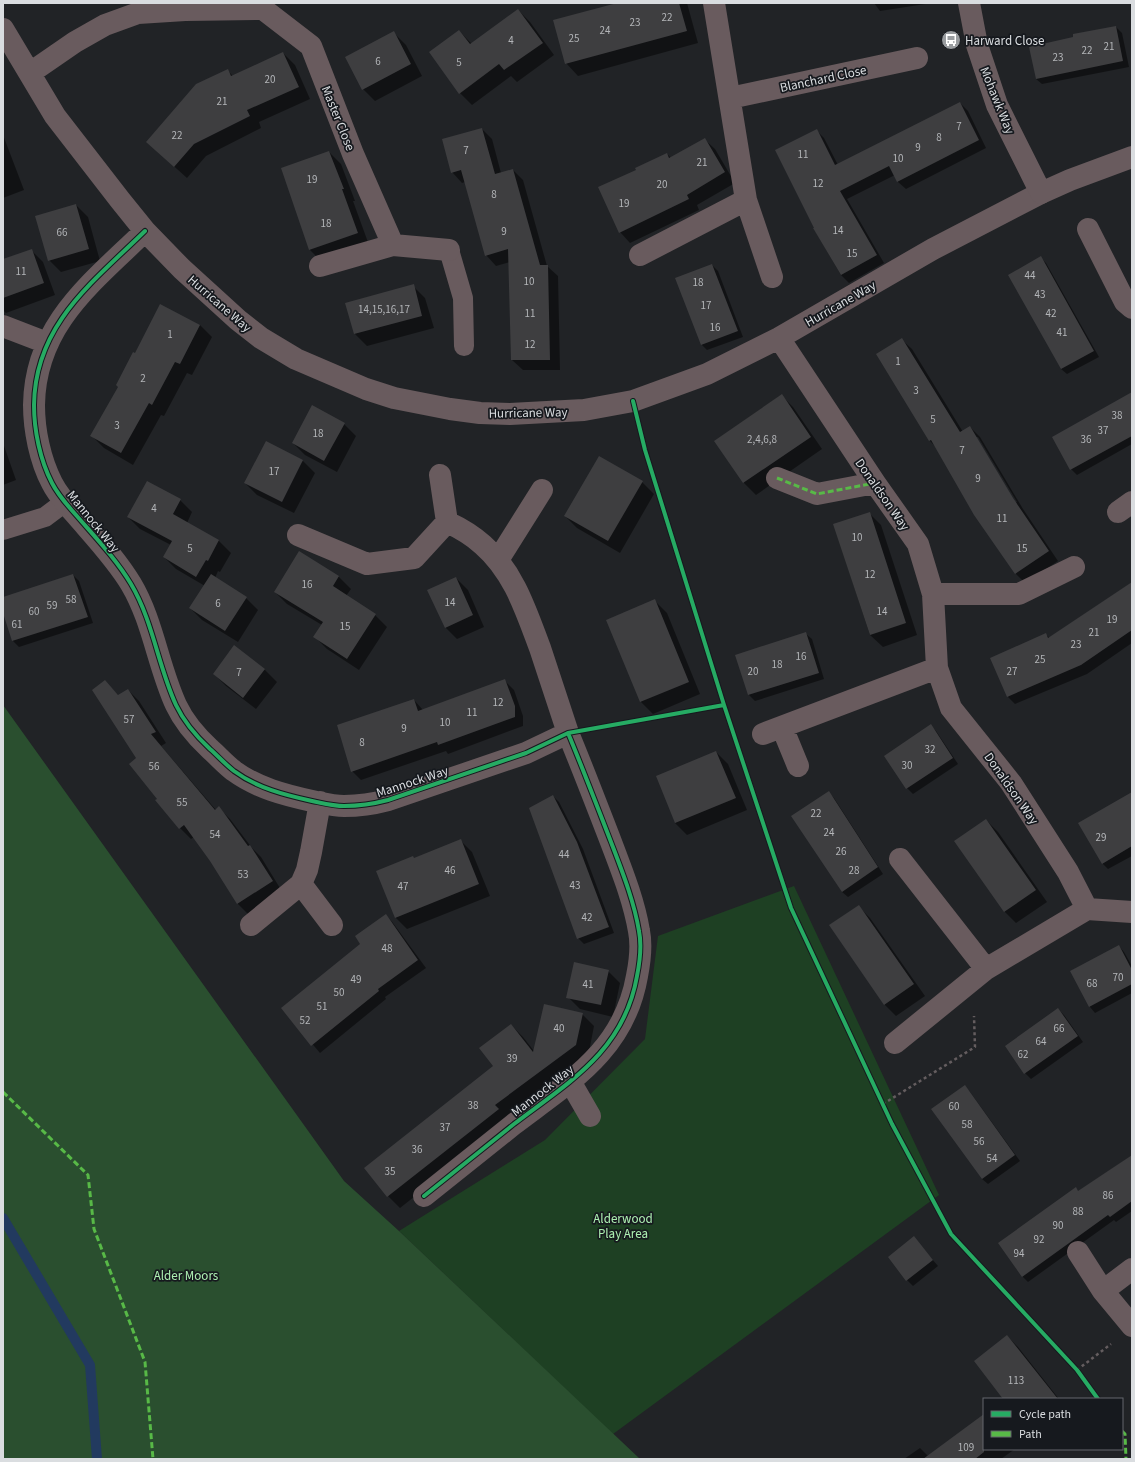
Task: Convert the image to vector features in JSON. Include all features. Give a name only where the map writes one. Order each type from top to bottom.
[{"type":"street","points":[[714,3],[746,200],[772,277]]},
{"type":"street","name":"Mohawk Way","points":[[969,3],[977,45],[997,104],[1041,193]]},
{"type":"street","name":"Master Close","points":[[30,73],[75,42],[105,25],[138,13],[271,6],[311,46],[353,154],[393,245]]},
{"type":"street","name":"Hurricane Way","points":[[3,29],[54,116],[145,231],[182,269],[238,320],[261,338],[296,359],[366,389],[394,398],[450,409],[510,414],[584,410],[633,401],[707,374],[779,338],[933,249],[1041,193],[1070,180],[1132,157]]},
{"type":"street","name":"Blanchard Close","points":[[730,98],[917,58]]},
{"type":"street","points":[[640,255],[746,200]]},
{"type":"street","points":[[1088,229],[1125,302],[1132,308]]},
{"type":"street","name":"Mannock Way","points":[[145,231],[77,297],[56,325],[47,343],[36,387],[34,404],[36,427],[45,467],[52,483],[65,502],[106,550],[131,584],[149,625],[161,665],[177,707],[193,733],[234,771],[250,780],[287,795],[341,806],[372,804],[388,800],[526,753],[568,733]]},
{"type":"street","points":[[320,266],[393,245],[449,250]]},
{"type":"street","points":[[3,326],[47,343]]},
{"type":"street","name":"Donaldson Way","points":[[779,338],[875,483],[918,544],[933,594],[937,668],[951,708],[1011,783],[1068,872],[1087,909]]},
{"type":"street","points":[[298,535],[367,564],[414,558],[447,522],[440,475]]},
{"type":"street","points":[[778,478],[817,494],[875,483]]},
{"type":"street","points":[[498,560],[542,490]]},
{"type":"street","name":"Mannock Way","points":[[424,1196],[490,1142],[570,1083],[607,1047],[628,1012],[633,998],[640,962],[639,932],[634,908],[584,770],[568,733],[530,622],[518,592],[498,560],[483,545],[465,531],[447,522]]},
{"type":"street","points":[[933,594],[1019,594],[1074,567]]},
{"type":"street","points":[[798,766],[772,730],[937,668]]},
{"type":"street","points":[[251,925],[301,884],[307,870],[320,802]]},
{"type":"street","points":[[900,859],[979,974]]},
{"type":"street","points":[[301,884],[332,925]]},
{"type":"street","points":[[895,1043],[979,974],[1087,909],[1132,912]]},
{"type":"street","name":"Mannock Way","points":[[570,1083],[590,1116]]},
{"type":"street","points":[[1078,1252],[1103,1291],[1132,1326]]},
{"type":"street","points":[[1103,1291],[1132,1269]]},
{"type":"lane","points":[[449,250],[463,298],[464,346]]},
{"type":"lane","name":"Mannock Way","points":[[3,530],[45,517],[65,502]]},
{"type":"path","points":[[883,1104],[975,1047],[979,974]]},
{"type":"path","points":[[1077,1370],[1114,1342]]},
{"type":"green space","name":"Alder Moors","points":[[3,705],[344,1181],[399,1231],[640,1459],[3,1459]]},
{"type":"green space","name":"Alderwood Play Area","points":[[794,886],[939,1195],[613,1434],[399,1231],[545,1140],[645,1039],[658,936]]},
{"type":"building","points":[[617,3],[679,3],[687,31],[565,64],[553,20]]},
{"type":"building","points":[[518,9],[543,43],[504,70],[499,64],[459,94],[429,52],[459,30],[470,44]]},
{"type":"building","points":[[1116,26],[1123,61],[1036,79],[1029,47],[1073,37],[1073,34]]},
{"type":"building","points":[[394,31],[411,64],[362,90],[345,57]]},
{"type":"building","points":[[283,52],[299,87],[247,110],[250,116],[194,144],[174,167],[146,142],[196,84],[228,69],[231,76]]},
{"type":"building","points":[[960,102],[979,140],[897,182],[889,166],[840,191],[877,255],[841,275],[813,228],[775,150],[817,129],[835,165]]},
{"type":"building","points":[[482,128],[495,174],[513,169],[540,265],[548,265],[550,360],[511,360],[508,249],[485,256],[461,170],[451,173],[442,139]]},
{"type":"building","points":[[705,138],[725,172],[687,195],[689,199],[619,233],[598,187],[636,170],[635,168],[667,153],[669,158]]},
{"type":"building","points":[[329,151],[344,189],[342,189],[358,233],[309,250],[281,168]]},
{"type":"building","points":[[76,204],[89,249],[48,261],[35,216]]},
{"type":"building","points":[[32,249],[44,283],[3,298],[3,259]]},
{"type":"building","points":[[1041,256],[1094,351],[1061,369],[1008,275]]},
{"type":"building","points":[[712,264],[738,331],[701,345],[675,278]]},
{"type":"building","points":[[414,284],[422,316],[354,334],[345,303]]},
{"type":"building","points":[[160,304],[200,325],[180,364],[175,362],[152,405],[149,403],[121,453],[90,436],[118,387],[116,385],[133,352],[135,353]]},
{"type":"building","points":[[902,338],[960,432],[970,426],[1013,498],[1049,551],[1015,574],[974,515],[931,440],[929,441],[876,354]]},
{"type":"building","points":[[1132,392],[1132,436],[1070,470],[1052,437]]},
{"type":"building","points":[[782,394],[811,437],[743,483],[714,441]]},
{"type":"building","points":[[312,405],[345,423],[324,461],[292,443]]},
{"type":"building","points":[[266,441],[303,460],[282,502],[244,483]]},
{"type":"building","points":[[599,456],[643,481],[608,541],[564,516]]},
{"type":"building","points":[[147,481],[181,499],[173,514],[219,540],[208,561],[206,560],[196,577],[163,557],[172,541],[127,517]]},
{"type":"building","points":[[870,512],[906,623],[870,635],[833,524]]},
{"type":"building","points":[[299,551],[339,576],[333,586],[376,614],[347,659],[313,637],[323,622],[274,592]]},
{"type":"building","points":[[73,574],[88,617],[12,641],[3,613],[3,597]]},
{"type":"building","points":[[211,574],[247,597],[225,631],[189,608]]},
{"type":"building","points":[[456,577],[473,615],[445,628],[427,590]]},
{"type":"building","points":[[1132,582],[1132,630],[1081,665],[1007,697],[990,658],[1046,633],[1048,638]]},
{"type":"building","points":[[655,599],[689,682],[640,702],[606,620]]},
{"type":"building","points":[[806,632],[819,673],[748,695],[735,655]]},
{"type":"building","points":[[234,645],[265,669],[243,698],[213,674]]},
{"type":"building","points":[[505,679],[515,706],[515,717],[438,745],[437,742],[351,772],[337,725],[414,699],[418,711]]},
{"type":"building","points":[[105,680],[118,695],[128,689],[156,732],[151,734],[215,810],[219,806],[248,846],[250,845],[273,881],[237,904],[210,861],[184,825],[179,829],[155,800],[157,799],[129,764],[136,758],[92,690]]},
{"type":"building","points":[[931,724],[953,758],[906,789],[884,756]]},
{"type":"building","points":[[716,751],[736,798],[675,823],[656,776]]},
{"type":"building","points":[[829,791],[878,867],[842,892],[791,816]]},
{"type":"building","points":[[1132,792],[1132,846],[1102,864],[1078,823]]},
{"type":"building","points":[[553,795],[577,842],[609,927],[577,939],[529,808]]},
{"type":"building","points":[[986,819],[1036,890],[1004,912],[954,841]]},
{"type":"building","points":[[461,839],[479,884],[395,918],[376,871],[413,856],[414,858]]},
{"type":"building","points":[[859,905],[914,984],[884,1005],[829,925]]},
{"type":"building","points":[[386,914],[418,960],[378,989],[379,991],[311,1046],[281,1008],[360,944],[355,936]]},
{"type":"building","points":[[1119,945],[1132,970],[1132,984],[1089,1007],[1070,971]]},
{"type":"building","points":[[574,962],[609,970],[601,1005],[566,998]]},
{"type":"building","points":[[544,1004],[583,1013],[576,1045],[495,1105],[499,1109],[387,1197],[364,1168],[493,1066],[479,1048],[511,1024],[533,1052]]},
{"type":"building","points":[[1058,1008],[1078,1036],[1024,1074],[1005,1046]]},
{"type":"building","points":[[965,1085],[1015,1155],[982,1179],[931,1109]]},
{"type":"building","points":[[1132,1155],[1132,1201],[1110,1217],[1108,1215],[1022,1277],[998,1243],[1076,1187],[1078,1191]]},
{"type":"building","points":[[914,1236],[933,1260],[906,1281],[888,1257]]},
{"type":"building","points":[[1007,1335],[1057,1398],[1002,1398],[974,1361]]},
{"type":"building","points":[[983,1415],[984,1452],[975,1459],[923,1459]]},
{"type":"waterway","points":[[3,1218],[90,1365],[97,1459]]},
{"type":"marked path","points":[[777,478],[817,494],[875,483]]},
{"type":"marked path","points":[[3,1092],[88,1175],[94,1229],[145,1362],[153,1459]]},
{"type":"marked path","points":[[1123,1432],[1125,1434],[1126,1459]]},
{"type":"cycle path","points":[[145,231],[87,287],[70,307],[56,328],[44,351],[37,376],[34,415],[41,455],[52,483],[63,500],[112,557],[139,598],[164,675],[176,705],[187,723],[200,739],[228,766],[243,777],[272,790],[336,806],[355,806],[388,800],[526,753],[568,733],[631,897],[640,937],[639,965],[630,1002],[620,1025],[607,1045],[591,1062],[555,1094],[514,1124],[424,1196]]},
{"type":"cycle path","points":[[633,401],[645,450],[724,705],[791,908],[892,1124],[951,1234],[1077,1370],[1097,1398]]},
{"type":"cycle path","points":[[568,733],[724,705]]},
{"type":"place","name":"Harward Close","points":[[951,40]]}]
